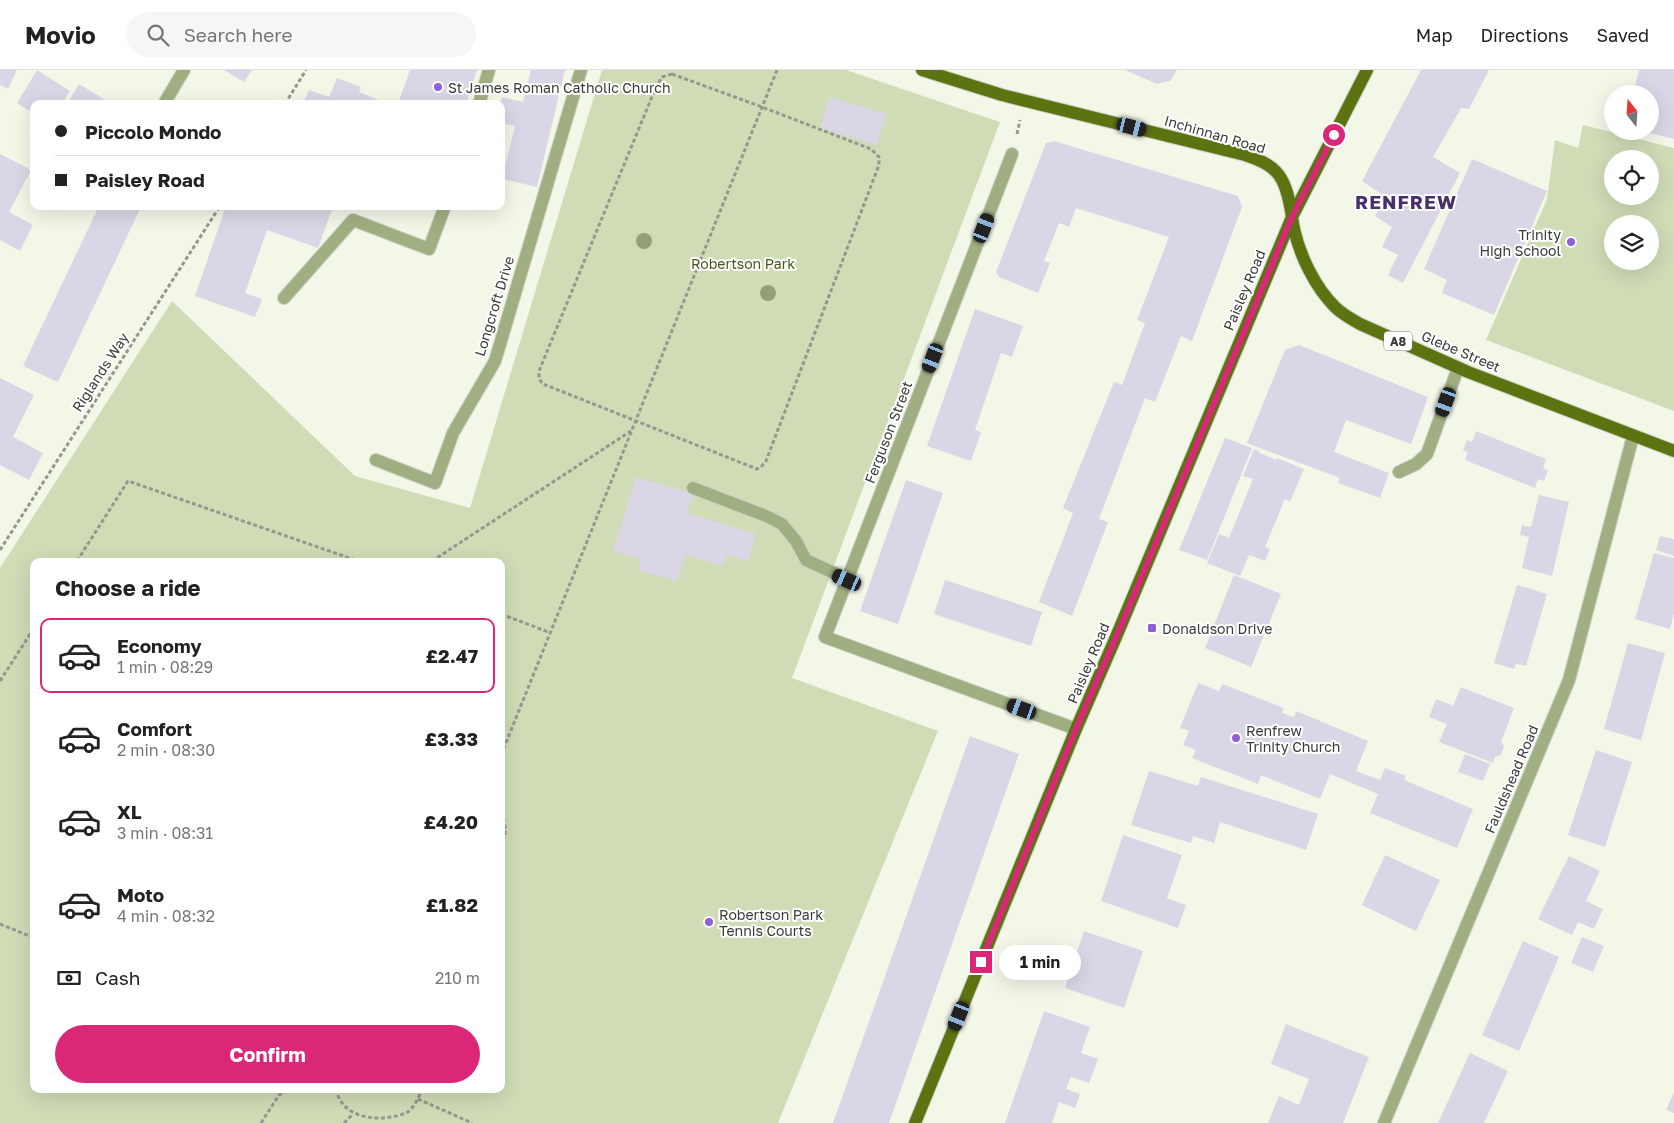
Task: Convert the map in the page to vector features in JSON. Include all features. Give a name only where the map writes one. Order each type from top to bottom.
[{"type":"main road","name":"Inchinnan Road","points":[[922,70],[1024,101],[1256,158],[1274,170],[1282,180],[1292,217]]},
{"type":"main road","name":"Paisley Road","points":[[915,1123],[1076,729],[1292,217],[1367,70]]},
{"type":"main road","name":"Glebe Street","points":[[1292,217],[1296,237],[1310,272],[1334,307],[1360,324],[1458,368],[1674,451]]},
{"type":"street","points":[[166,100],[184,70]]},
{"type":"street","points":[[480,100],[489,70]]},
{"type":"street","name":"Longcroft Drive","points":[[376,460],[435,483],[453,433],[495,361],[580,70]]},
{"type":"street","name":"Ferguson Street","points":[[1012,154],[825,637],[1076,729]]},
{"type":"street","points":[[284,298],[353,220],[429,249],[443,210]]},
{"type":"street","points":[[1399,472],[1416,464],[1427,454],[1458,368]]},
{"type":"street","name":"Fauldshead Road","points":[[1384,1123],[1569,680],[1633,436]]},
{"type":"street","points":[[694,488],[782,524],[796,541],[806,560],[847,580]]},
{"type":"path","points":[[287,100],[306,70]]},
{"type":"path","points":[[505,746],[777,70]]},
{"type":"path","points":[[666,75],[677,75],[762,107],[871,149],[877,153],[880,161],[766,462],[761,468],[757,469],[543,384],[539,379],[539,371],[656,87],[662,78],[666,75]]},
{"type":"path","points":[[1012,154],[1024,101]]},
{"type":"path","name":"Riglands Way","points":[[0,550],[217,210]]},
{"type":"path","points":[[437,558],[632,430]]},
{"type":"path","points":[[79,558],[128,481],[349,558]]},
{"type":"path","points":[[505,616],[551,633]]},
{"type":"path","points":[[0,681],[30,634]]},
{"type":"path","points":[[505,820],[505,836]]},
{"type":"path","points":[[0,924],[30,936]]},
{"type":"path","points":[[261,1123],[279,1095],[283,1093]]},
{"type":"path","points":[[338,1093],[344,1105],[353,1114],[367,1120],[382,1122],[396,1119],[409,1111],[420,1093]]},
{"type":"path","points":[[418,1099],[472,1123]]},
{"type":"path","points":[[344,1123],[353,1114]]},
{"type":"green space","name":"Robertson Park","points":[[602,70],[846,70],[1000,122],[792,678],[938,731],[778,1123],[0,1123],[0,568],[172,301],[355,476],[470,508]]},
{"type":"green space","name":"Trinity High School","points":[[1583,125],[1604,130],[1604,140],[1642,140],[1674,148],[1674,411],[1486,340],[1547,199],[1555,140],[1578,148]]},
{"type":"building","points":[[0,70],[17,70],[8,89],[0,85]]},
{"type":"building","points":[[37,70],[70,91],[64,100],[30,100],[30,111],[17,103]]},
{"type":"building","points":[[224,70],[252,70],[244,82]]},
{"type":"building","name":"St James Roman Catholic Church","points":[[410,70],[477,70],[467,100],[399,100]]},
{"type":"building","points":[[531,70],[565,70],[537,187],[505,180],[505,167],[515,126],[505,124],[505,100],[501,100],[502,97],[523,102]]},
{"type":"building","points":[[1125,70],[1177,70],[1170,81],[1157,84]]},
{"type":"building","points":[[1421,70],[1489,70],[1469,109],[1461,108],[1433,157],[1460,173],[1403,283],[1388,275],[1398,255],[1382,247],[1392,227],[1375,216],[1386,197],[1362,181]]},
{"type":"building","points":[[1639,70],[1674,70],[1674,139],[1659,135],[1659,85],[1635,85]]},
{"type":"building","points":[[337,78],[361,87],[359,92],[379,100],[305,100],[309,90],[329,97]]},
{"type":"building","points":[[79,84],[105,100],[69,100]]},
{"type":"building","points":[[829,97],[886,114],[877,145],[820,128]]},
{"type":"building","points":[[1054,141],[1238,196],[1242,207],[1192,341],[1181,336],[1155,402],[1145,398],[1099,519],[1108,522],[1072,616],[1039,602],[1073,513],[1063,508],[1114,382],[1122,385],[1145,323],[1137,320],[1169,237],[1076,208],[1069,227],[1059,223],[1044,261],[1050,263],[1038,293],[999,277],[996,272],[1046,143]]},
{"type":"building","points":[[0,154],[30,169],[9,212],[33,225],[20,251],[0,240]]},
{"type":"building","points":[[1472,159],[1547,191],[1494,315],[1442,293],[1447,280],[1424,269]]},
{"type":"building","points":[[97,210],[140,210],[58,382],[23,366]]},
{"type":"building","points":[[225,210],[332,210],[318,248],[267,230],[245,293],[262,299],[255,317],[195,296]]},
{"type":"building","points":[[975,309],[1023,326],[1012,357],[1001,353],[975,430],[981,432],[971,461],[927,446]]},
{"type":"building","points":[[1299,345],[1428,397],[1411,444],[1346,420],[1334,452],[1389,473],[1380,498],[1338,483],[1340,478],[1247,443],[1285,350]]},
{"type":"building","points":[[0,378],[34,395],[13,437],[43,453],[29,480],[0,465]]},
{"type":"building","points":[[1476,431],[1546,459],[1543,468],[1548,470],[1544,481],[1538,479],[1535,488],[1465,460],[1468,452],[1463,450],[1467,440],[1472,442]]},
{"type":"building","points":[[1225,438],[1252,448],[1207,560],[1179,550]]},
{"type":"building","points":[[1254,449],[1276,460],[1277,458],[1304,469],[1290,502],[1285,499],[1265,547],[1270,549],[1265,561],[1249,555],[1240,576],[1207,563],[1219,534],[1229,538],[1253,479],[1243,476]]},
{"type":"building","points":[[636,477],[693,494],[687,513],[756,534],[748,561],[727,555],[723,566],[686,555],[677,581],[638,570],[641,559],[613,551]]},
{"type":"building","points":[[906,480],[943,493],[898,624],[860,611]]},
{"type":"building","points":[[1539,495],[1569,502],[1552,576],[1522,568],[1529,537],[1520,535],[1522,525],[1531,527]]},
{"type":"building","points":[[1660,536],[1674,539],[1674,556],[1656,550]]},
{"type":"building","points":[[1654,553],[1674,558],[1674,613],[1670,629],[1635,619]]},
{"type":"building","points":[[1234,575],[1281,594],[1251,667],[1205,648]]},
{"type":"building","points":[[945,580],[1042,612],[1031,646],[934,614]]},
{"type":"building","points":[[1517,585],[1547,594],[1526,666],[1516,664],[1514,669],[1494,663]]},
{"type":"building","points":[[1628,643],[1665,653],[1641,740],[1604,729]]},
{"type":"building","points":[[1198,683],[1219,691],[1222,684],[1284,708],[1282,713],[1294,717],[1296,711],[1368,741],[1356,771],[1380,780],[1385,768],[1406,776],[1404,780],[1473,809],[1457,848],[1370,813],[1378,794],[1330,774],[1320,799],[1261,775],[1258,784],[1192,758],[1196,750],[1183,745],[1189,731],[1180,728]]},
{"type":"building","points":[[1461,687],[1514,708],[1501,742],[1504,746],[1501,755],[1495,757],[1493,763],[1439,742],[1447,724],[1429,717],[1436,699],[1453,706]]},
{"type":"building","points":[[970,736],[1019,754],[889,1123],[833,1123]]},
{"type":"building","points":[[1596,750],[1632,762],[1605,847],[1568,835]]},
{"type":"building","points":[[1465,754],[1490,764],[1483,781],[1458,772]]},
{"type":"building","points":[[1149,771],[1198,786],[1201,777],[1318,814],[1306,850],[1220,822],[1214,843],[1193,836],[1191,843],[1131,825]]},
{"type":"building","points":[[1123,835],[1182,855],[1167,898],[1186,905],[1178,928],[1101,901]]},
{"type":"building","points":[[1385,855],[1440,880],[1416,931],[1362,905]]},
{"type":"building","points":[[1569,856],[1600,871],[1586,901],[1603,909],[1594,929],[1578,922],[1572,935],[1538,919]]},
{"type":"building","points":[[1084,931],[1143,951],[1124,1008],[1065,988]]},
{"type":"building","points":[[1582,937],[1604,946],[1593,972],[1571,963]]},
{"type":"building","points":[[1523,941],[1559,957],[1519,1051],[1482,1035]]},
{"type":"building","points":[[1044,1011],[1090,1027],[1081,1053],[1098,1059],[1089,1083],[1071,1077],[1066,1089],[1080,1094],[1075,1108],[1059,1102],[1052,1123],[1005,1123]]},
{"type":"building","points":[[1286,1024],[1369,1057],[1343,1123],[1268,1123],[1279,1096],[1299,1105],[1309,1079],[1271,1064]]},
{"type":"building","points":[[1470,1053],[1508,1071],[1484,1123],[1438,1123]]},
{"type":"building","points":[[1674,1092],[1674,1113],[1666,1110]]},
{"type":"place","name":"St James Roman Catholic Church","points":[[438,87]]},
{"type":"place","name":"Trinity High School","points":[[1571,242]]},
{"type":"place","name":"Donaldson Drive","points":[[1152,628]]},
{"type":"place","name":"Renfrew Trinity Church","points":[[1236,738]]},
{"type":"place","name":"Robertson Park Tennis Courts","points":[[709,922]]},
{"type":"district","name":"RENFREW","points":[[1406,201]]},
{"type":"route","points":[[981,962],[1076,729],[1292,217],[1334,135]]}]
